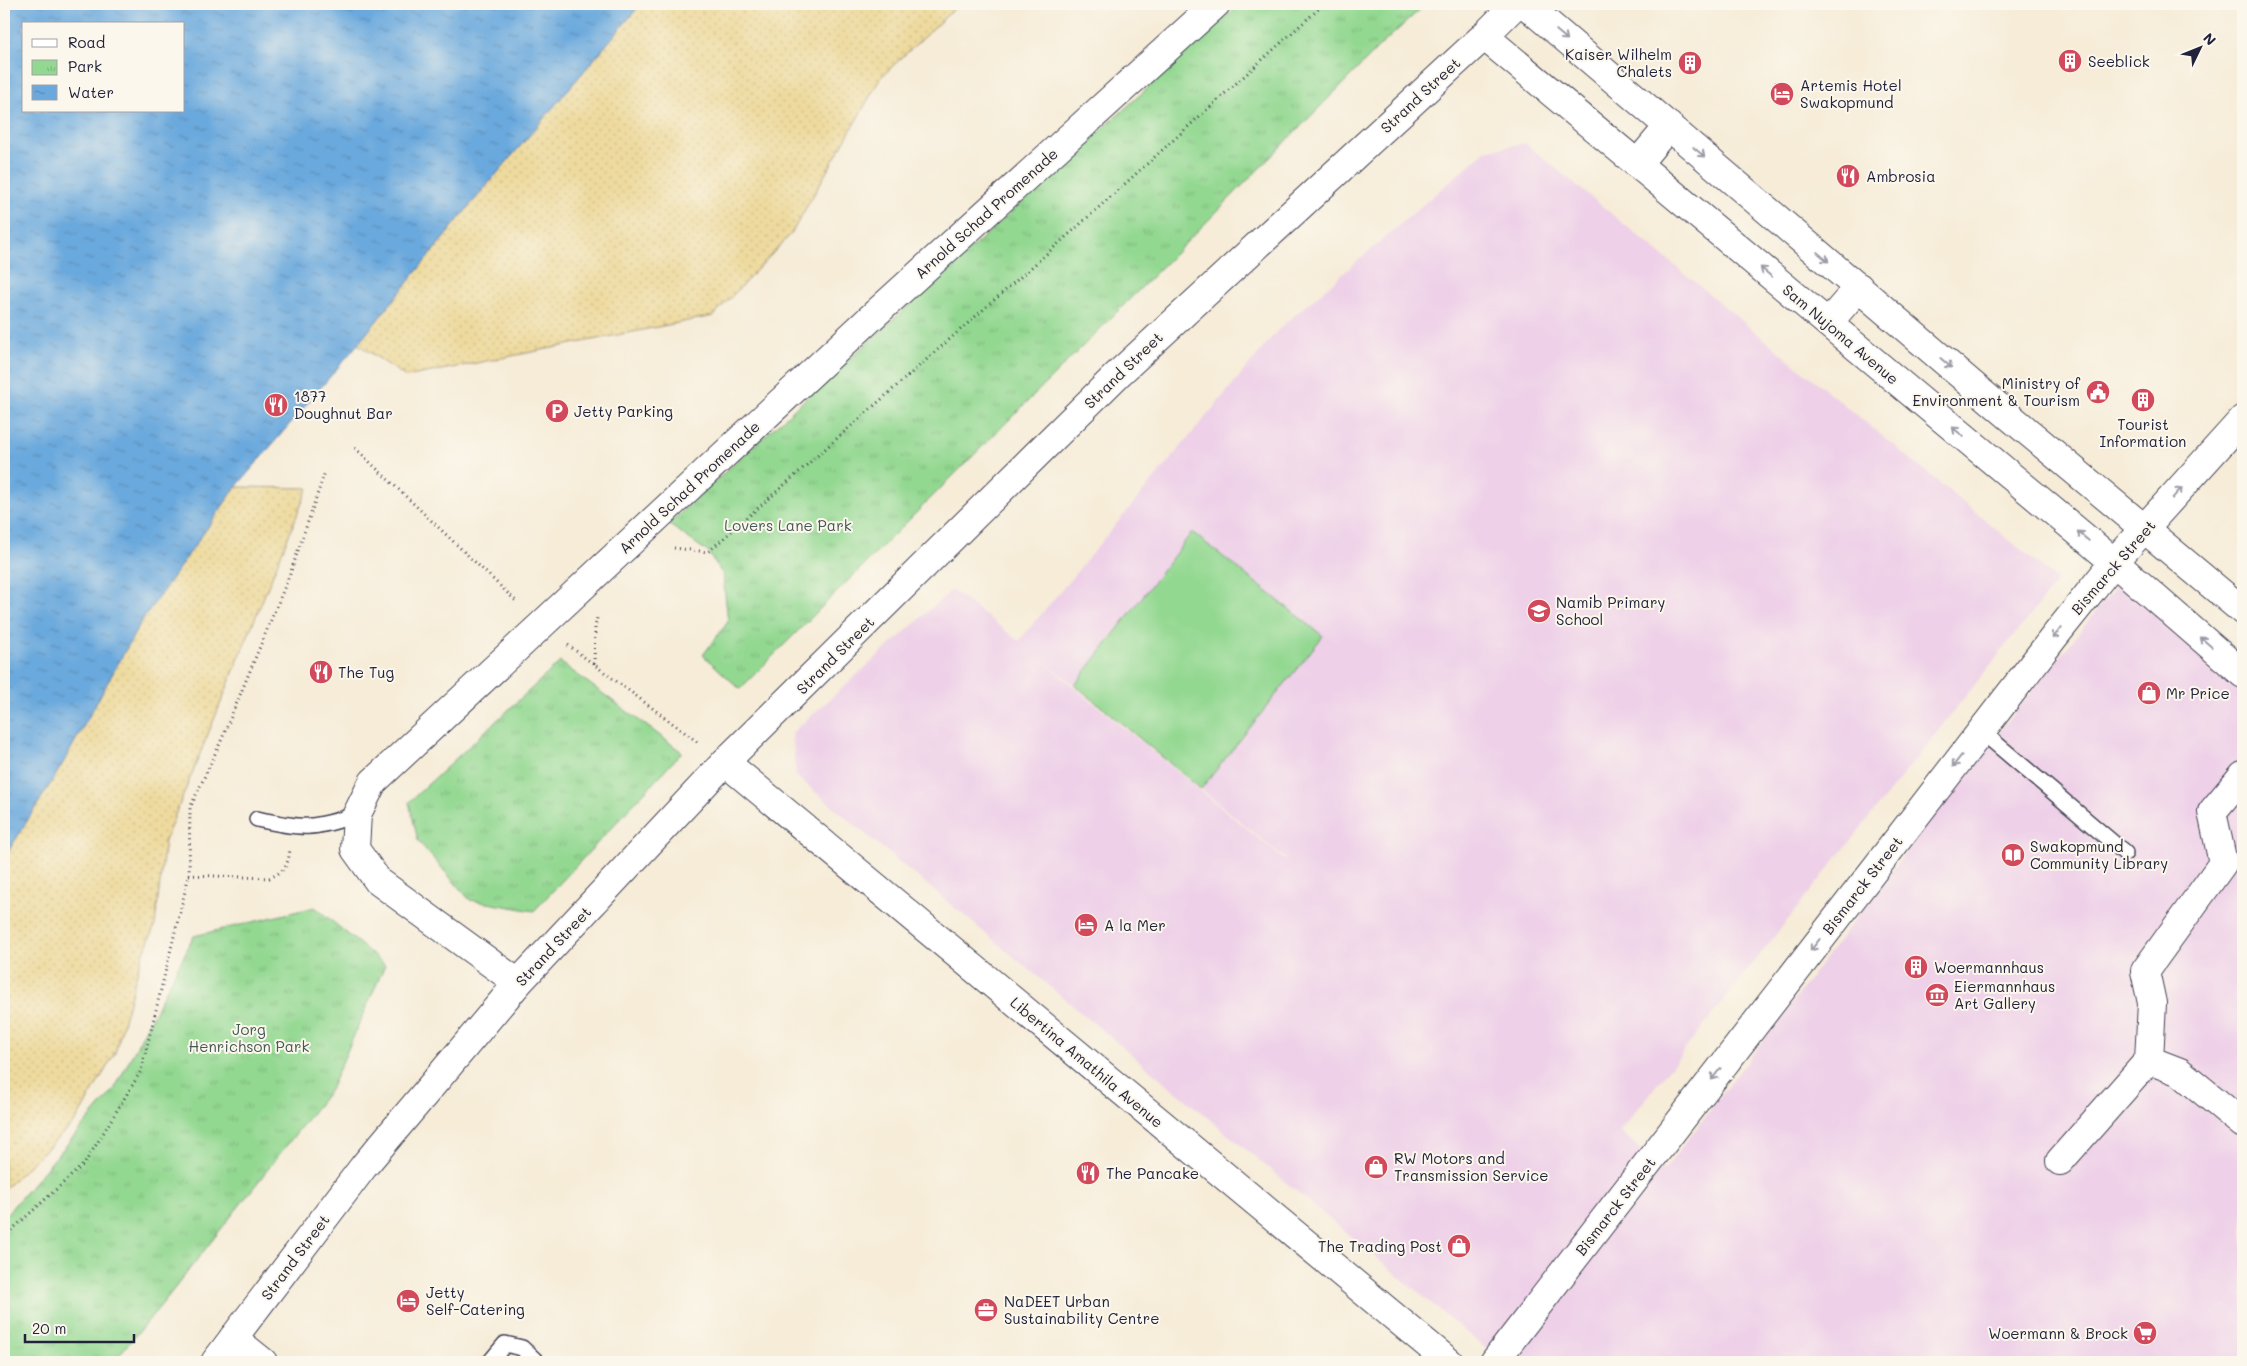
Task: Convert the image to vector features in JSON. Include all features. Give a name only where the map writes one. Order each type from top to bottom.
[{"type":"street","name":"Arnold Schad Promenade","points":[[518,983],[378,881],[355,850],[357,814],[373,782],[874,314],[1216,4]]},
{"type":"street","name":"Strand Street","points":[[215,1362],[364,1166],[518,983],[725,762],[1117,375],[1484,36],[1516,4]]},
{"type":"street","points":[[1525,4],[2009,416],[2243,611]]},
{"type":"street","name":"Sam Nujoma Avenue","points":[[1484,36],[2114,562],[2243,674]]},
{"type":"street","points":[[1637,164],[1669,126]]},
{"type":"street","points":[[1828,323],[1859,287]]},
{"type":"street","points":[[1980,450],[2009,416]]},
{"type":"street","name":"Bismarck Street","points":[[1494,1362],[1980,730],[2114,562],[2243,418]]},
{"type":"street","name":"Libertina Amathila Avenue","points":[[725,762],[1449,1362]]},
{"type":"street","points":[[2060,1161],[2149,1060],[2152,1002],[2145,971],[2223,863],[2212,812],[2243,775]]},
{"type":"street","points":[[2149,1060],[2180,1072],[2243,1124]]},
{"type":"street","points":[[233,1338],[263,1362]]},
{"type":"lane","points":[[1980,730],[2125,853]]},
{"type":"lane","points":[[257,818],[293,828],[326,825],[357,814]]},
{"type":"lane","points":[[490,1362],[505,1344],[522,1348],[537,1362]]},
{"type":"path","points":[[672,549],[682,548],[708,552],[1083,221],[1324,4]]},
{"type":"path","points":[[4,1237],[85,1162],[141,1071],[189,875],[190,808],[221,741],[290,574],[325,472]]},
{"type":"path","points":[[594,664],[595,627],[600,611]]},
{"type":"path","points":[[189,875],[269,878],[280,873],[288,865],[293,828]]},
{"type":"shaded area","points":[[1525,143],[2058,580],[1620,1131],[1664,1171],[1965,774],[2118,584],[2243,686],[2243,1362],[1502,1362],[796,776],[792,733],[952,590],[1019,641],[1279,329],[1485,151]],"holes":[[[1039,658],[1075,685],[1286,859]]]},
{"type":"green space","name":"Lovers Lane Park","points":[[1240,4],[1426,4],[1381,45],[740,689],[703,655],[728,622],[723,575],[708,552],[668,524]]},
{"type":"green space","points":[[1192,532],[1323,636],[1201,789],[1075,685]]},
{"type":"green space","points":[[560,662],[682,752],[534,911],[470,900],[418,841],[409,802]]},
{"type":"green space","name":"Jorg Henrichson Park","points":[[315,907],[385,965],[330,1090],[163,1303],[113,1362],[4,1362],[4,1217],[114,1090],[194,936]]},
{"type":"sand","points":[[641,4],[959,4],[881,77],[791,234],[713,316],[406,377],[358,344],[471,204]]},
{"type":"sand","points":[[236,487],[308,488],[165,840],[155,925],[140,962],[115,1053],[75,1122],[4,1189],[4,858],[62,765],[141,622]]},
{"type":"water","points":[[4,4],[641,4],[471,204],[358,344],[236,487],[141,622],[62,765],[4,858]]},
{"type":"place","name":"Seeblick","points":[[2070,61]]},
{"type":"place","name":"Kaiser Wilhelm Chalets","points":[[1690,63]]},
{"type":"place","name":"Artemis Hotel Swakopmund","points":[[1782,94]]},
{"type":"place","name":"Ambrosia","points":[[1848,176]]},
{"type":"place","name":"Ministry of Environment & Tourism","points":[[2098,392]]},
{"type":"place","name":"Tourist Information","points":[[2143,400]]},
{"type":"place","name":"1877 Doughnut Bar","points":[[276,405]]},
{"type":"place","name":"Jetty Parking","points":[[557,411]]},
{"type":"place","name":"Namib Primary School","points":[[1539,611]]},
{"type":"place","name":"The Tug","points":[[321,672]]},
{"type":"place","name":"Mr Price","points":[[2149,693]]},
{"type":"place","name":"Swakopmund Community Library","points":[[2013,855]]},
{"type":"place","name":"A la Mer","points":[[1086,925]]},
{"type":"place","name":"Woermannhaus","points":[[1916,967]]},
{"type":"place","name":"Eiermannhaus Art Gallery","points":[[1937,995]]},
{"type":"place","name":"RW Motors and Transmission Service","points":[[1376,1167]]},
{"type":"place","name":"The Pancake","points":[[1088,1173]]},
{"type":"place","name":"The Trading Post","points":[[1459,1246]]},
{"type":"place","name":"Jetty Self-Catering","points":[[408,1301]]},
{"type":"place","name":"NaDEET Urban Sustainability Centre","points":[[986,1310]]},
{"type":"place","name":"Woermann & Brock","points":[[2145,1333]]}]
